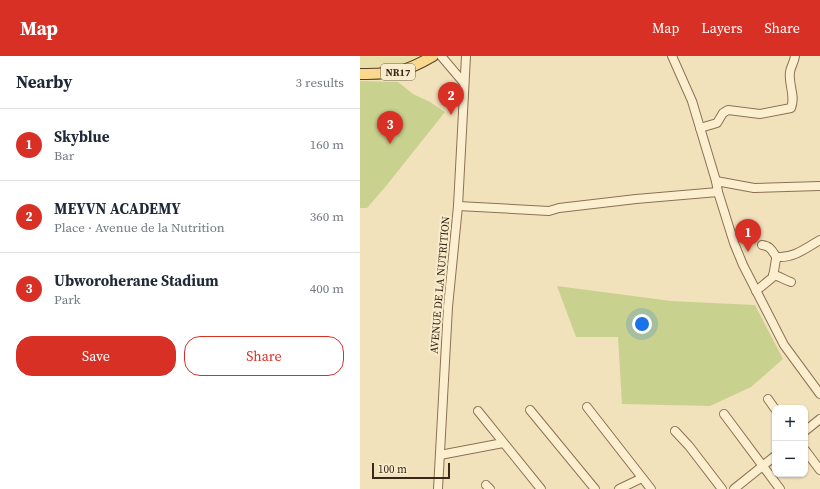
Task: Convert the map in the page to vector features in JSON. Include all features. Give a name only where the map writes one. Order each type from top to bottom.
[{"type":"main road","name":"NR17","points":[[360,74],[390,74],[416,66],[433,56]]},
{"type":"street","points":[[441,56],[464,83]]},
{"type":"street","name":"AVENUE DE LA NUTRITION","points":[[438,489],[448,307],[458,206],[466,56]]},
{"type":"street","points":[[672,56],[687,88],[737,253],[784,345],[820,394]]},
{"type":"street","points":[[700,128],[717,123],[728,110],[760,114],[791,108],[793,103],[790,72],[794,64],[795,56]]},
{"type":"street","points":[[716,180],[754,188],[820,186]]},
{"type":"street","points":[[458,206],[550,211],[559,208],[636,199],[718,192]]},
{"type":"street","points":[[777,258],[786,258],[796,254],[820,240]]},
{"type":"street","points":[[762,244],[771,248],[777,258]]},
{"type":"street","points":[[756,291],[771,279],[777,258]]},
{"type":"street","points":[[773,275],[779,276],[784,280],[791,282]]},
{"type":"street","points":[[768,399],[772,405]]},
{"type":"street","points":[[587,407],[651,489]]},
{"type":"street","points":[[530,410],[595,489]]},
{"type":"street","points":[[478,411],[541,489]]},
{"type":"street","points":[[724,414],[780,489]]},
{"type":"street","points":[[808,429],[820,419]]},
{"type":"street","points":[[675,430],[722,489]]},
{"type":"street","points":[[440,455],[503,443]]},
{"type":"street","points":[[808,454],[820,470]]},
{"type":"street","points":[[734,489],[772,458]]},
{"type":"street","points":[[619,489],[642,478]]},
{"type":"shaded area","points":[[360,56],[423,56],[417,70],[360,72]]},
{"type":"green space","points":[[360,81],[398,82],[413,94],[430,102],[445,112],[367,208],[360,208]]},
{"type":"green space","points":[[557,286],[671,301],[755,305],[783,359],[751,387],[710,406],[622,404],[618,337],[576,337]]},
{"type":"place","name":"MEYVN ACADEMY","points":[[451,115]]},
{"type":"place","name":"Ubworoherane Stadium","points":[[390,144]]},
{"type":"place","name":"Skyblue","points":[[748,252]]}]
